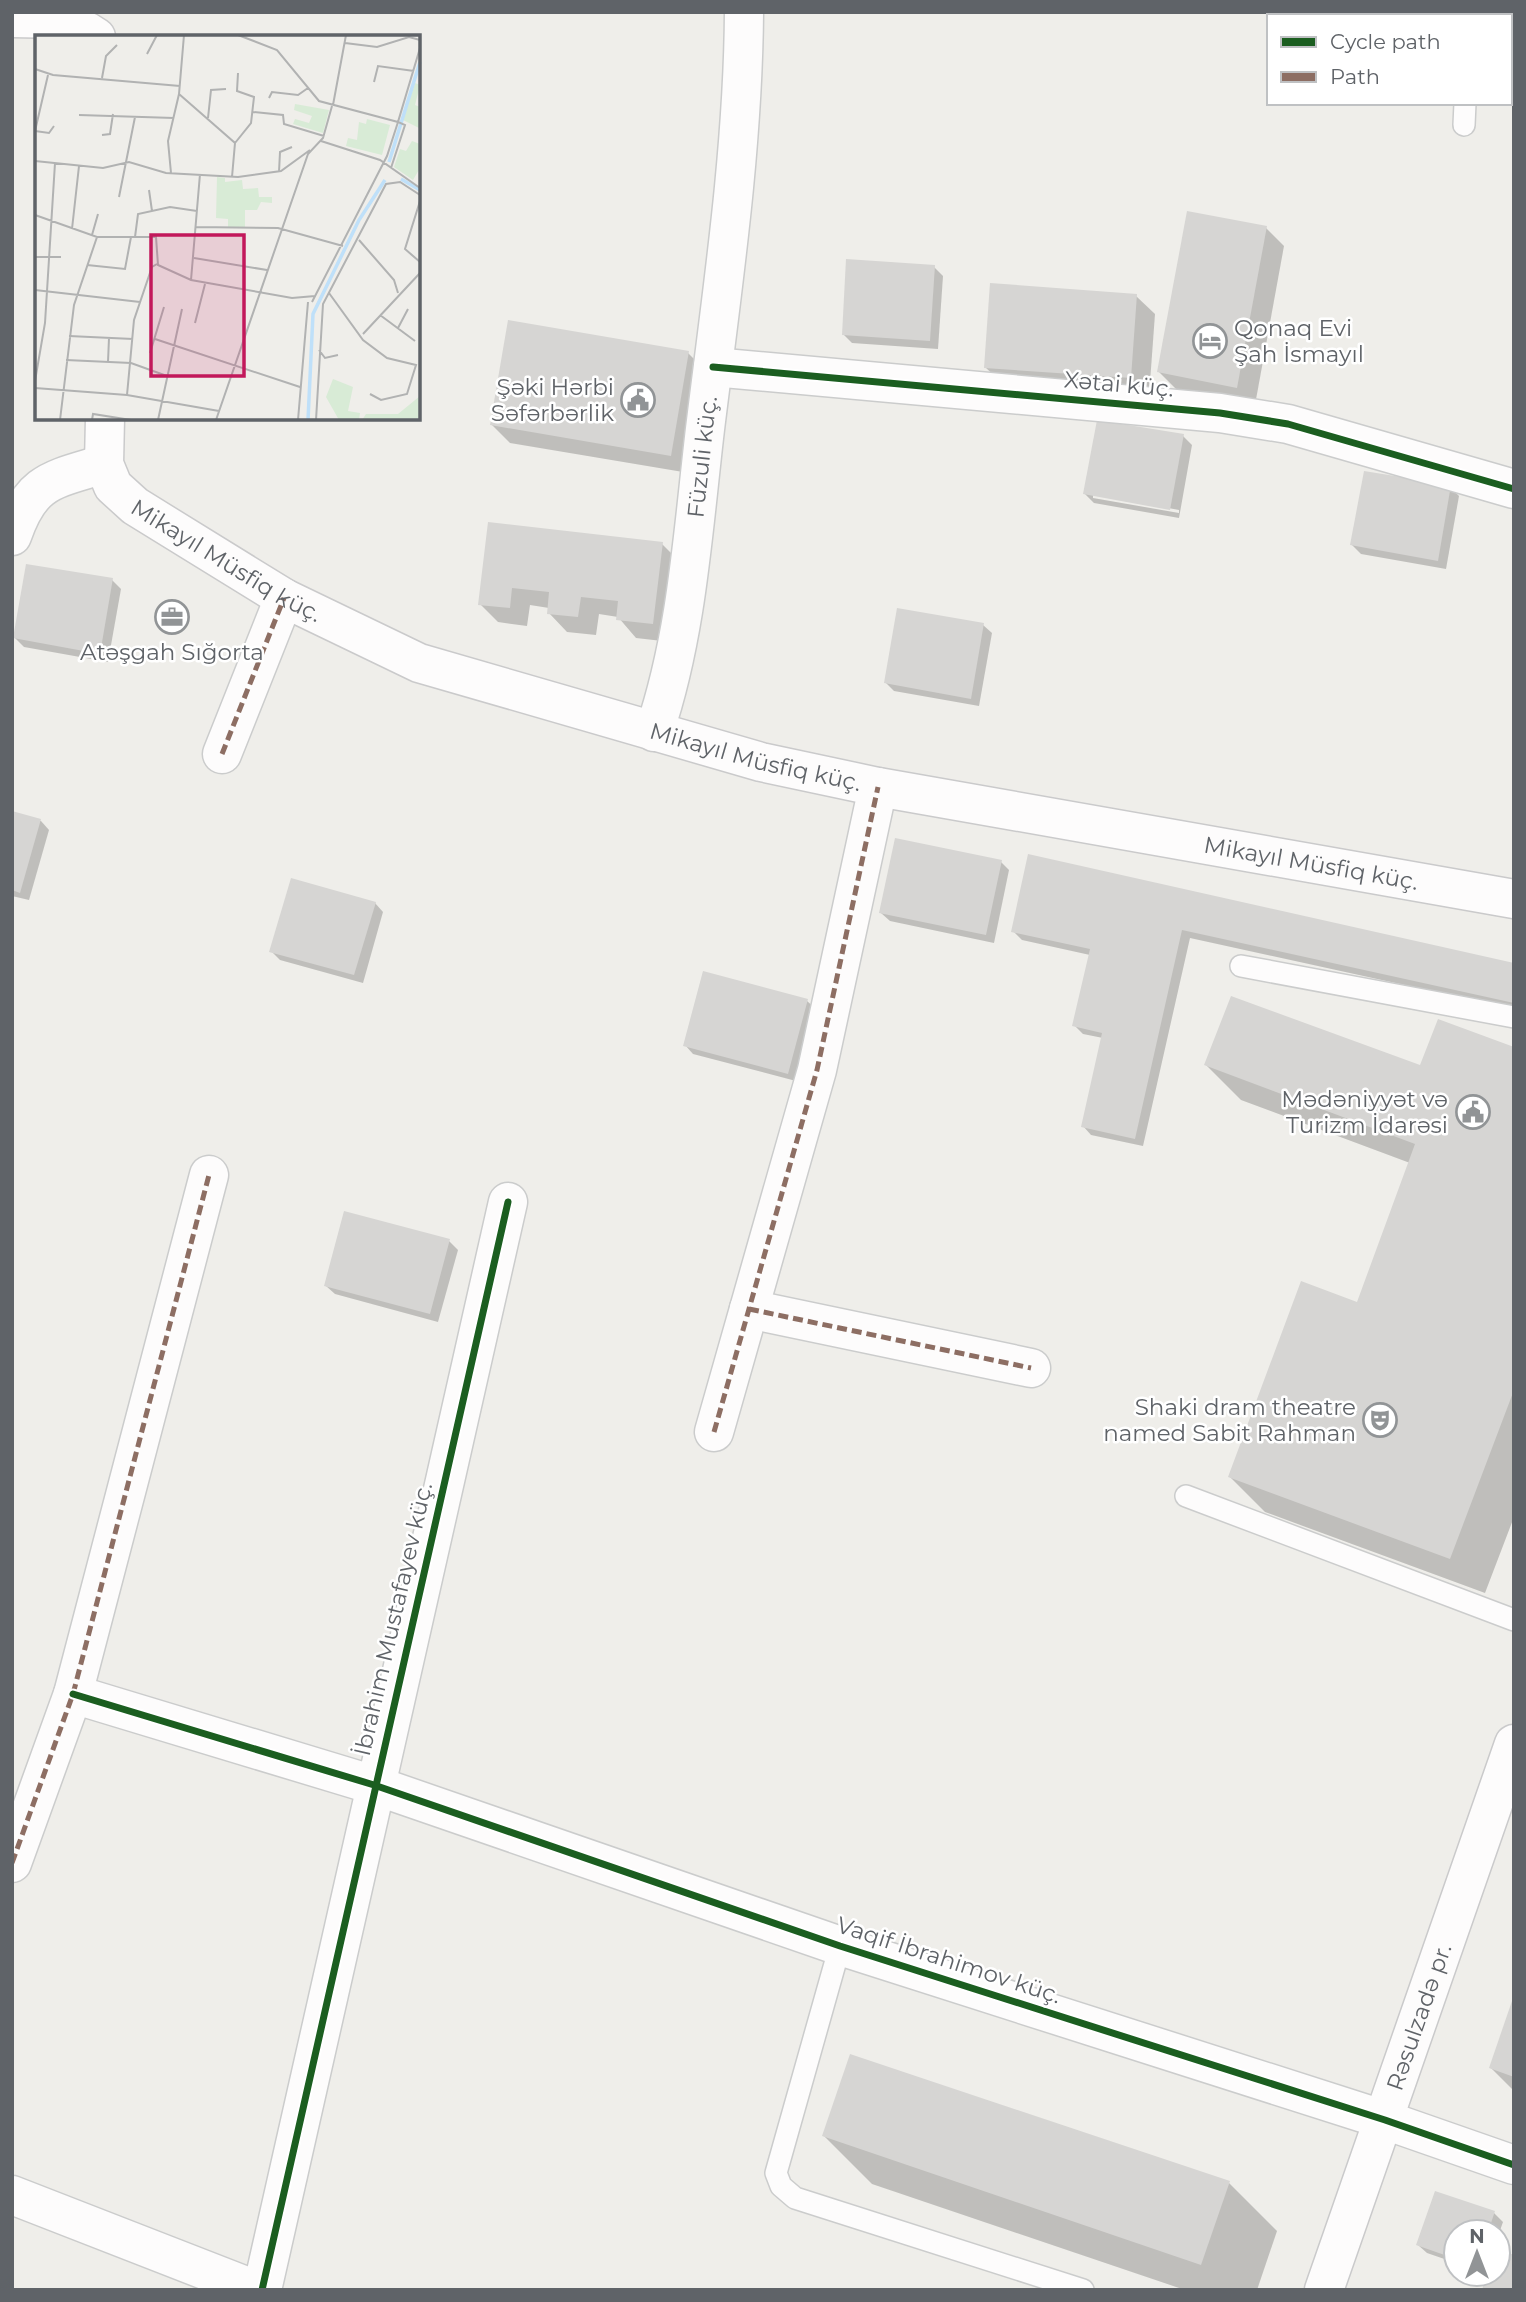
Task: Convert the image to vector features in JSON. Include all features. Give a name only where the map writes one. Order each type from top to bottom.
[{"type":"street","name":"Füzuli küç.","points":[[654,732],[676,656],[713,367],[741,133],[744,12]]},
{"type":"street","points":[[12,18],[46,18],[78,25],[93,35]]},
{"type":"street","name":"Xətai küç.","points":[[713,367],[1220,413],[1288,424],[1514,489]]},
{"type":"street","points":[[12,536],[21,510],[35,492],[56,479],[104,464],[105,420]]},
{"type":"street","name":"Mikayıl Müsfiq küç.","points":[[104,464],[113,486],[135,506],[284,598],[419,663],[761,762],[877,787],[1514,899]]},
{"type":"street","points":[[222,754],[284,598]]},
{"type":"street","points":[[714,1432],[817,1070],[877,787]]},
{"type":"street","points":[[12,1863],[73,1694],[209,1175]]},
{"type":"street","name":"İbrahim Mustafayev küç.","points":[[262,2290],[374,1784],[508,1202]]},
{"type":"street","points":[[749,1309],[1031,1368]]},
{"type":"street","name":"Vaqif İbrahimov küç.","points":[[73,1694],[374,1784],[840,1946],[1385,2120],[1514,2165]]},
{"type":"street","name":"Rəsulzadə pr.","points":[[1324,2290],[1514,1744]]},
{"type":"street","points":[[12,2195],[256,2290]]},
{"type":"lane","points":[[1464,125],[1465,105]]},
{"type":"lane","points":[[1241,966],[1514,1017]]},
{"type":"lane","points":[[1186,1496],[1514,1620]]},
{"type":"lane","points":[[840,1946],[776,2173],[781,2186],[795,2198],[1083,2290]]},
{"type":"building","points":[[1187,211],[1267,226],[1237,388],[1157,372]]},
{"type":"building","points":[[846,259],[935,265],[930,341],[842,335]]},
{"type":"building","points":[[990,283],[1137,294],[1131,378],[984,368]]},
{"type":"building","points":[[508,320],[689,351],[671,456],[490,425]]},
{"type":"building","points":[[1097,420],[1184,434],[1170,510],[1083,494]]},
{"type":"building","points":[[1364,471],[1451,485],[1438,561],[1350,545]]},
{"type":"building","points":[[488,522],[663,542],[653,624],[616,620],[618,601],[581,597],[578,617],[547,614],[549,592],[512,588],[510,608],[478,605]]},
{"type":"building","points":[[26,564],[113,578],[100,654],[13,638]]},
{"type":"building","points":[[897,608],[984,623],[971,699],[884,683]]},
{"type":"building","points":[[12,811],[41,819],[20,893],[12,890]]},
{"type":"building","points":[[895,838],[1002,860],[986,935],[879,913]]},
{"type":"building","points":[[1028,854],[1514,963],[1514,1003],[1182,930],[1135,1139],[1081,1127],[1102,1033],[1072,1026],[1090,949],[1011,932]]},
{"type":"building","points":[[291,878],[376,902],[354,975],[269,952]]},
{"type":"building","points":[[703,971],[808,999],[788,1074],[683,1046]]},
{"type":"building","points":[[1231,996],[1420,1065],[1438,1019],[1514,1047],[1514,1390],[1450,1559],[1228,1477],[1301,1281],[1357,1302],[1415,1144],[1204,1065]]},
{"type":"building","points":[[344,1211],[450,1239],[430,1314],[324,1286]]},
{"type":"building","points":[[1514,1998],[1514,2077],[1489,2068]]},
{"type":"building","points":[[850,2054],[1230,2181],[1201,2265],[822,2136]]},
{"type":"building","points":[[1435,2191],[1495,2211],[1493,2218],[1442,2218],[1442,2254],[1416,2245]]},
{"type":"building","points":[[1512,2254],[1514,2255],[1514,2290],[1482,2290],[1512,2288]]},
{"type":"marked path","points":[[222,754],[284,598]]},
{"type":"marked path","points":[[714,1432],[817,1070],[878,787]]},
{"type":"marked path","points":[[12,1863],[73,1694],[209,1175]]},
{"type":"marked path","points":[[749,1309],[1031,1368]]},
{"type":"cycle path","points":[[713,367],[1220,413],[1288,424],[1514,489]]},
{"type":"cycle path","points":[[262,2290],[508,1202]]},
{"type":"cycle path","points":[[73,1694],[374,1785],[840,1946],[1385,2120],[1514,2165]]},
{"type":"place","name":"Qonaq Evi Şah İsmayıl","points":[[1210,341]]},
{"type":"place","name":"Şəki Hərbi Səfərbərlik","points":[[638,400]]},
{"type":"place","name":"Atəşgah Sığorta","points":[[172,617]]},
{"type":"place","name":"Mədəniyyət və Turizm İdarəsi","points":[[1473,1112]]},
{"type":"place","name":"Shaki dram theatre named Sabit Rahman","points":[[1380,1420]]}]
